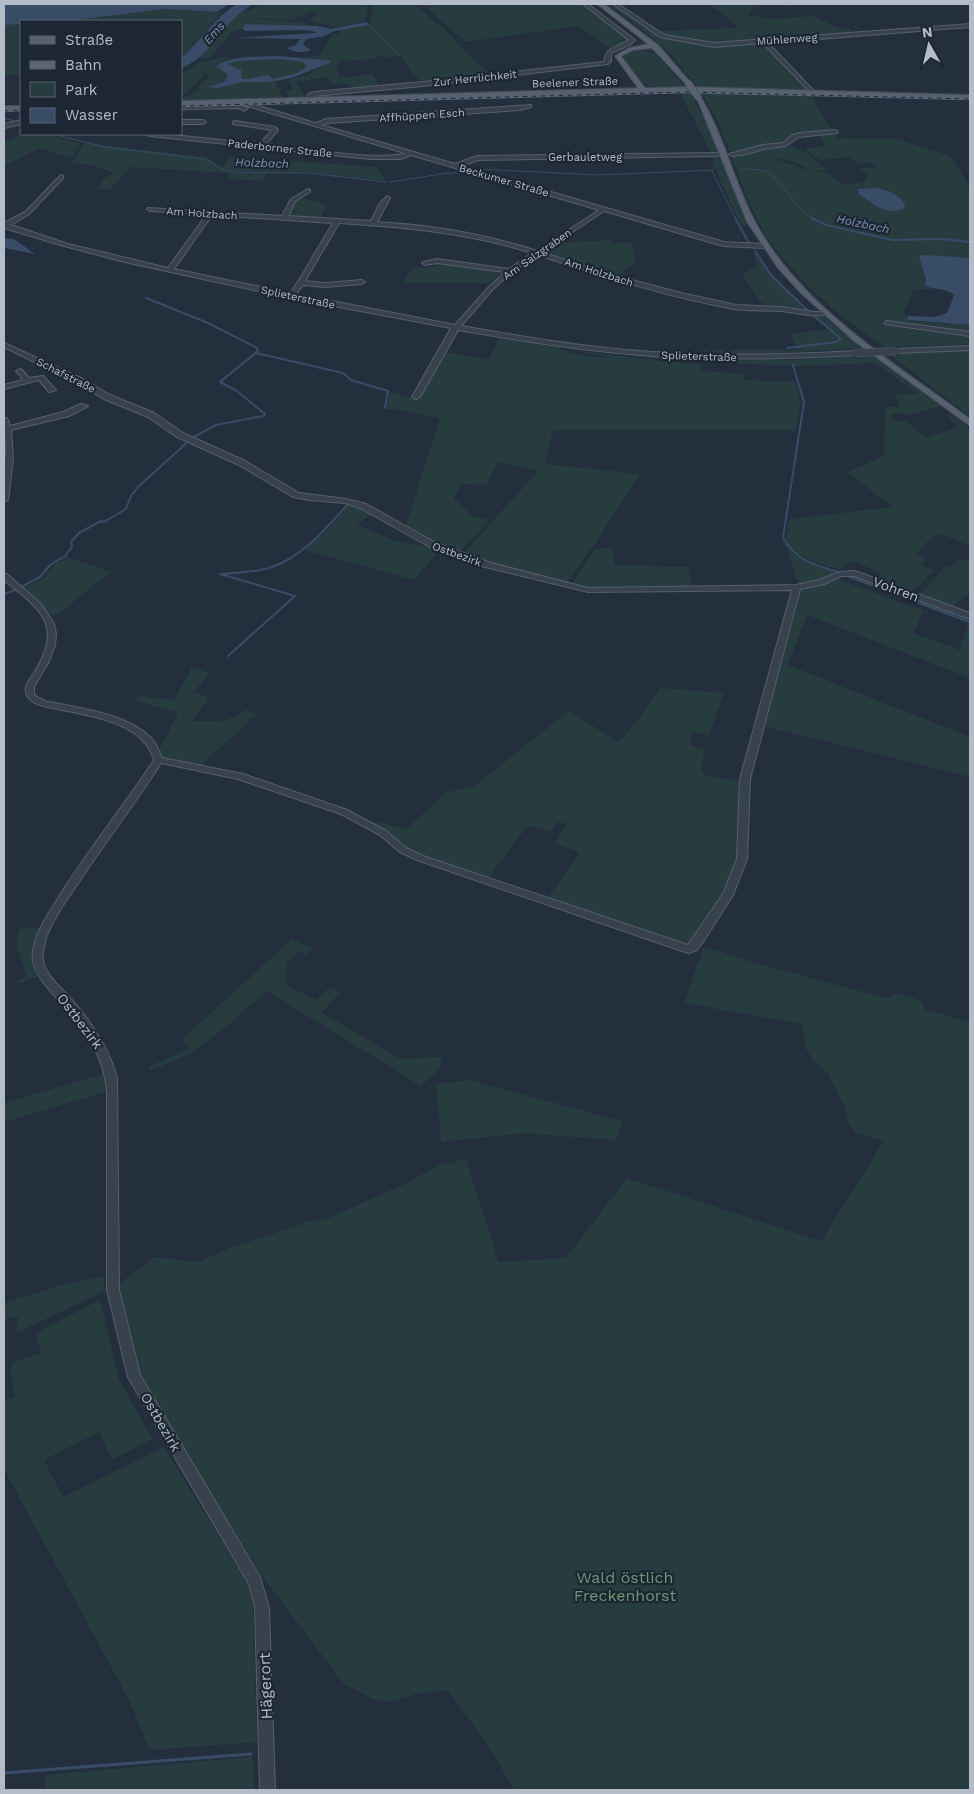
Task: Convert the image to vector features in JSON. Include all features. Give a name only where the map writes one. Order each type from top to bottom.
[{"type":"main road","points":[[600,4],[656,46],[668,58],[698,97],[716,132],[748,213],[766,246],[800,288],[827,313],[970,423]]},
{"type":"main road","points":[[638,48],[643,43],[642,34]]},
{"type":"main road","points":[[642,90],[633,74],[619,59],[620,54],[638,48],[656,46]]},
{"type":"main road","points":[[638,48],[655,52],[668,58]]},
{"type":"main road","name":"Beelener Straße","points":[[182,104],[244,105],[310,100],[709,89],[970,97]]},
{"type":"main road","points":[[4,108],[20,108]]},
{"type":"street","name":"Zur Herrlichkeit","points":[[310,100],[310,95],[314,94],[423,84],[606,63],[609,52],[632,40],[585,4]]},
{"type":"street","name":"Mühlenweg","points":[[615,4],[665,37],[714,45],[970,26]]},
{"type":"street","points":[[764,41],[812,92]]},
{"type":"street","name":"Beckumer Straße","points":[[182,108],[239,106],[244,108],[246,104],[723,244],[766,246]]},
{"type":"street","name":"Affhüppen Esch","points":[[315,125],[327,121],[530,106]]},
{"type":"street","points":[[182,122],[203,122]]},
{"type":"street","points":[[4,126],[19,123]]},
{"type":"street","points":[[235,123],[273,128],[275,130],[261,146]]},
{"type":"street","points":[[732,154],[784,144],[795,136],[835,132]]},
{"type":"street","name":"Paderborner Straße","points":[[158,135],[386,158],[401,157],[410,153]]},
{"type":"street","name":"Gerbauletweg","points":[[454,166],[477,158],[717,154]]},
{"type":"street","name":"Splieterstraße","points":[[4,226],[27,213],[61,177]]},
{"type":"street","points":[[284,218],[293,200],[308,190]]},
{"type":"street","points":[[373,224],[387,198]]},
{"type":"street","name":"Am Holzbach","points":[[150,209],[373,224],[447,231],[507,243],[645,286],[736,307],[790,310],[815,314],[827,313]]},
{"type":"street","name":"Am Salzgraben","points":[[456,328],[490,288],[510,271],[604,209]]},
{"type":"street","points":[[170,270],[210,214]]},
{"type":"street","points":[[291,296],[301,283],[337,222]]},
{"type":"street","name":"Splieterstraße","points":[[4,226],[170,270],[291,296],[456,328],[578,346],[670,355],[737,358],[970,348]]},
{"type":"street","points":[[425,263],[437,262],[510,271]]},
{"type":"street","name":"Splieterstraße","points":[[301,283],[325,285],[362,282]]},
{"type":"street","points":[[887,323],[970,334]]},
{"type":"street","points":[[416,398],[434,363],[456,328]]},
{"type":"street","name":"Schafstraße","points":[[5,346],[124,404]]},
{"type":"street","points":[[20,371],[27,381]]},
{"type":"street","points":[[4,387],[41,377],[52,390]]},
{"type":"street","name":"Ostbezirk","points":[[124,404],[151,414],[190,440],[242,463],[296,495],[346,501],[363,506],[433,546],[488,565],[588,590],[796,586],[821,582]]},
{"type":"street","points":[[8,429],[66,414],[84,406]]},
{"type":"street","points":[[4,420],[11,444],[4,500]]},
{"type":"street","name":"Vohren","points":[[821,582],[840,574],[856,573],[970,616]]},
{"type":"street","points":[[4,576],[40,609],[50,626],[51,644],[30,687],[30,694],[34,699],[112,720],[130,728],[149,742],[159,760],[240,776],[303,797],[362,820],[403,850],[420,858],[689,949],[699,939],[728,895],[742,859],[745,778],[796,586]]},
{"type":"street","name":"Ostbezirk","points":[[159,760],[80,872],[42,936],[38,946],[38,960],[42,972],[94,1035],[111,1071],[114,1092],[113,1290],[134,1376],[255,1582]]},
{"type":"street","name":"Hägerort","points":[[255,1582],[262,1608],[268,1790]]},
{"type":"green space","points":[[261,4],[368,4],[364,22],[341,27],[309,21],[318,13],[313,11],[291,20],[242,17],[306,23],[311,26],[250,24],[232,32],[209,59],[199,58],[232,19],[244,10],[249,11]]},
{"type":"green space","points":[[373,4],[414,4],[444,29],[490,75],[422,84],[400,56],[387,58],[385,55],[375,56],[375,59],[341,61],[336,67],[340,78],[372,74],[381,88],[355,90],[345,83],[332,84],[327,77],[297,82],[306,98],[289,98],[285,91],[294,90],[288,80],[306,75],[330,63],[330,60],[302,57],[320,56],[332,34],[339,34],[342,29],[368,26],[398,53],[370,25]]},
{"type":"green space","points":[[422,4],[583,4],[630,41],[609,48],[579,26],[466,42]]},
{"type":"green space","points":[[607,4],[612,4],[662,39],[680,39],[714,46],[763,42],[807,90],[697,87],[672,55],[633,22]]},
{"type":"green space","points":[[710,4],[755,4],[748,15],[771,19],[804,17],[808,14],[841,29],[848,27],[854,34],[782,41],[724,43],[697,42],[675,38],[658,31],[738,28],[722,12],[714,9]]},
{"type":"green space","points":[[755,4],[792,4],[794,6]]},
{"type":"green space","points":[[164,9],[222,13],[182,57],[182,20],[73,20]]},
{"type":"green space","points":[[20,24],[20,76],[4,74],[4,25]]},
{"type":"green space","points":[[643,50],[655,54],[686,88],[648,86],[622,59],[628,53]]},
{"type":"green space","points":[[219,58],[232,58],[216,66],[228,75],[225,81],[209,86],[218,88],[242,82],[272,81],[276,84],[283,98],[182,101],[182,98],[201,90],[197,89],[210,75],[205,74],[188,92],[182,95],[182,73],[191,69],[198,63]]},
{"type":"green space","points":[[283,59],[302,62],[307,65],[297,73],[273,79],[269,75],[243,79],[241,77],[242,71],[228,64],[237,61]]},
{"type":"green space","points":[[680,93],[691,94],[711,132],[718,152],[711,153]]},
{"type":"green space","points":[[701,93],[813,95],[812,97],[832,131],[798,134],[783,143],[731,153],[715,116]]},
{"type":"green space","points":[[834,134],[837,138],[898,139],[950,156],[970,187],[970,258],[919,256],[927,286],[930,289],[914,290],[903,314],[912,321],[970,325],[970,344],[884,347],[835,311],[809,287],[766,237],[748,200],[731,156],[790,145],[807,153],[827,171],[812,170],[790,161],[767,156],[805,169],[828,173],[844,185],[866,181],[868,176],[860,169],[876,167],[871,162],[858,164],[850,157],[820,160],[805,149],[826,145],[818,135]]},
{"type":"green space","points":[[23,135],[50,135],[80,144],[71,158],[41,148],[4,166],[4,142]]},
{"type":"green space","points":[[81,142],[208,158],[222,167],[229,157],[377,167],[386,181],[308,172],[233,171],[308,174],[342,179],[307,174],[266,174],[264,181],[228,179],[230,173],[130,167],[109,190],[95,189],[103,182],[99,181],[114,173],[91,165],[72,163],[83,145]]},
{"type":"green space","points":[[712,155],[720,155],[747,225],[742,226],[738,219],[714,167]]},
{"type":"green space","points":[[303,198],[327,205],[320,218],[293,217],[288,214],[295,201]]},
{"type":"green space","points":[[611,240],[613,243],[632,242],[636,261],[619,276],[549,253],[548,250],[558,243]]},
{"type":"green space","points":[[756,253],[771,276],[806,311],[767,307],[766,304],[760,302],[742,274],[757,265],[753,254]]},
{"type":"green space","points":[[446,264],[503,271],[488,283],[402,283],[413,267],[425,268]]},
{"type":"green space","points":[[814,315],[824,316],[861,348],[777,353],[701,353],[703,350],[797,350],[790,334],[828,329]]},
{"type":"green space","points":[[499,338],[558,346],[563,350],[584,356],[614,358],[572,350],[700,364],[701,371],[743,374],[743,380],[796,382],[801,404],[796,430],[553,430],[545,464],[640,474],[595,544],[567,582],[488,563],[463,554],[538,471],[498,462],[486,485],[461,484],[454,498],[472,516],[489,520],[459,553],[434,545],[405,528],[440,418],[387,408],[390,392],[417,400],[443,352],[489,359]]},
{"type":"green space","points":[[970,350],[970,416],[889,354]]},
{"type":"green space","points":[[872,355],[941,406],[906,416],[900,412],[889,416],[897,422],[904,420],[927,438],[957,427],[949,417],[949,413],[970,429],[970,546],[940,533],[928,541],[917,554],[926,558],[921,565],[934,570],[912,593],[876,579],[882,573],[852,561],[839,570],[810,560],[797,552],[786,541],[789,519],[893,507],[847,472],[884,456],[885,407],[900,407],[895,394],[919,394],[875,363],[799,366],[678,361],[630,356],[737,360],[790,360]]},
{"type":"green space","points":[[350,504],[372,513],[357,525],[398,542],[431,547],[438,552],[414,580],[304,550],[328,529]]},
{"type":"green space","points":[[781,540],[800,558],[837,573],[818,580],[798,583],[788,551]]},
{"type":"green space","points":[[612,548],[615,565],[689,567],[692,586],[590,588],[573,583],[594,550]]},
{"type":"green space","points":[[67,557],[111,572],[58,614],[48,615],[32,596],[22,588],[43,579],[54,565]]},
{"type":"green space","points":[[959,560],[970,560],[970,593],[952,606],[919,594],[946,566],[950,568]]},
{"type":"green space","points":[[846,575],[856,576],[970,618],[970,678],[807,615],[788,665],[970,737],[970,777],[763,726],[799,588],[819,585],[837,579],[924,611],[913,633],[960,650],[968,623],[848,578]]},
{"type":"green space","points":[[192,667],[209,673],[194,692],[209,698],[192,721],[226,720],[246,710],[257,714],[200,766],[162,758],[159,750],[178,713],[135,700],[140,696],[174,700]]},
{"type":"green space","points":[[660,688],[724,693],[709,735],[693,732],[690,746],[705,749],[701,768],[704,775],[743,781],[740,858],[730,887],[692,942],[684,944],[547,899],[580,852],[555,844],[566,824],[558,822],[550,832],[528,825],[487,879],[407,850],[403,844],[364,819],[407,829],[445,793],[472,788],[569,711],[618,742],[637,721]]},
{"type":"green space","points":[[27,927],[40,928],[33,952],[33,963],[38,976],[25,982],[14,983],[27,976],[17,947],[19,930]]},
{"type":"green space","points":[[292,939],[312,949],[306,955],[299,951],[287,963],[286,985],[316,1000],[330,987],[340,992],[322,1013],[401,1059],[441,1057],[441,1067],[421,1086],[267,991],[228,1025],[190,1054],[150,1071],[148,1067],[191,1048],[181,1040]]},
{"type":"green space","name":"Wald östlich Freckenhorst","points":[[709,948],[759,964],[886,998],[899,993],[921,1001],[926,1010],[970,1022],[970,1790],[514,1790],[493,1753],[448,1690],[416,1694],[391,1702],[375,1700],[344,1684],[263,1577],[183,1449],[140,1375],[118,1285],[154,1257],[198,1262],[230,1248],[316,1219],[319,1221],[326,1219],[405,1184],[439,1165],[450,1164],[466,1158],[498,1262],[566,1258],[627,1178],[821,1241],[884,1141],[855,1133],[847,1121],[845,1108],[827,1072],[814,1062],[805,1047],[801,1024],[684,1003],[703,949]]},
{"type":"green space","points":[[103,1074],[105,1092],[4,1122],[4,1103]]},
{"type":"green space","points":[[469,1080],[622,1121],[616,1140],[523,1133],[441,1142],[436,1084]]},
{"type":"green space","points":[[103,1277],[105,1291],[16,1333],[18,1317],[4,1319],[4,1303],[64,1284]]},
{"type":"green space","points":[[100,1300],[119,1379],[152,1439],[112,1460],[99,1432],[44,1460],[63,1497],[164,1447],[248,1585],[253,1610],[257,1742],[150,1750],[128,1698],[4,1469],[4,1401],[15,1397],[11,1375],[12,1363],[41,1353],[36,1333]]},
{"type":"green space","points":[[251,1757],[254,1790],[45,1790],[46,1775]]},
{"type":"water","points":[[4,4],[230,4],[217,12],[164,9],[75,20],[20,20],[20,24],[4,25]]},
{"type":"water","name":"Ems","points":[[237,4],[253,4],[234,19],[202,55],[182,67],[182,57],[229,9]]},
{"type":"water","points":[[367,22],[370,25],[334,31],[325,36],[306,39],[303,45],[311,50],[305,52],[296,52],[287,48],[296,45],[300,39],[234,38],[316,33],[305,30],[246,31],[242,29],[245,24],[318,26],[331,29]]},
{"type":"water","points":[[276,56],[330,60],[330,63],[291,78],[270,82],[242,82],[218,88],[208,87],[225,81],[228,75],[216,66],[223,62],[238,58]],"holes":[[[283,59],[302,62],[307,66],[297,73],[273,79],[269,75],[243,79],[241,77],[242,71],[228,64],[237,61]]]},
{"type":"water","points":[[876,188],[896,195],[905,204],[904,208],[892,211],[880,208],[859,194],[858,189]]},
{"type":"water","points":[[4,238],[14,239],[35,254],[4,248]]},
{"type":"water","points":[[919,256],[970,258],[970,325],[908,320],[907,316],[934,317],[947,313],[954,295],[947,291],[924,285],[926,281]]},
{"type":"waterway","points":[[369,25],[397,53]]},
{"type":"waterway","name":"Holzbach","points":[[4,118],[20,123]]},
{"type":"waterway","name":"Holzbach","points":[[56,135],[105,147],[205,159],[220,168],[232,172],[308,173],[386,182]]},
{"type":"waterway","name":"Holzbach","points":[[477,169],[599,175],[714,170]]},
{"type":"waterway","name":"Holzbach","points":[[743,169],[760,170],[770,174],[796,204],[814,219]]},
{"type":"waterway","points":[[712,171],[736,219]]},
{"type":"waterway","name":"Holzbach","points":[[390,182],[448,173],[468,173]]},
{"type":"waterway","points":[[735,218],[749,243]]},
{"type":"waterway","name":"Holzbach","points":[[814,219],[826,225],[893,240],[943,239],[970,242]]},
{"type":"waterway","points":[[755,251],[771,275],[808,311]]},
{"type":"waterway","points":[[21,587],[40,577],[50,565],[65,556],[72,547],[71,542],[79,533],[101,521],[104,522],[126,509],[131,496],[138,487],[192,438],[216,425],[263,416],[265,414],[237,391],[220,382],[258,351],[257,348],[208,323],[146,298]]},
{"type":"waterway","points":[[787,348],[836,342],[841,339],[813,315]]},
{"type":"waterway","points":[[256,353],[343,373],[351,380],[388,391],[385,408]]},
{"type":"waterway","points":[[793,365],[804,402],[783,537],[799,556],[813,564],[838,572]]},
{"type":"waterway","points":[[222,574],[260,570],[284,562],[314,540],[349,503]]},
{"type":"waterway","points":[[220,574],[295,596],[228,656]]},
{"type":"waterway","points":[[850,577],[970,622]]},
{"type":"waterway","points":[[4,594],[15,590]]},
{"type":"waterway","points":[[4,1773],[251,1754]]},
{"type":"railway","points":[[182,106],[687,92],[970,99]]},
{"type":"railway","points":[[4,111],[20,110]]}]
